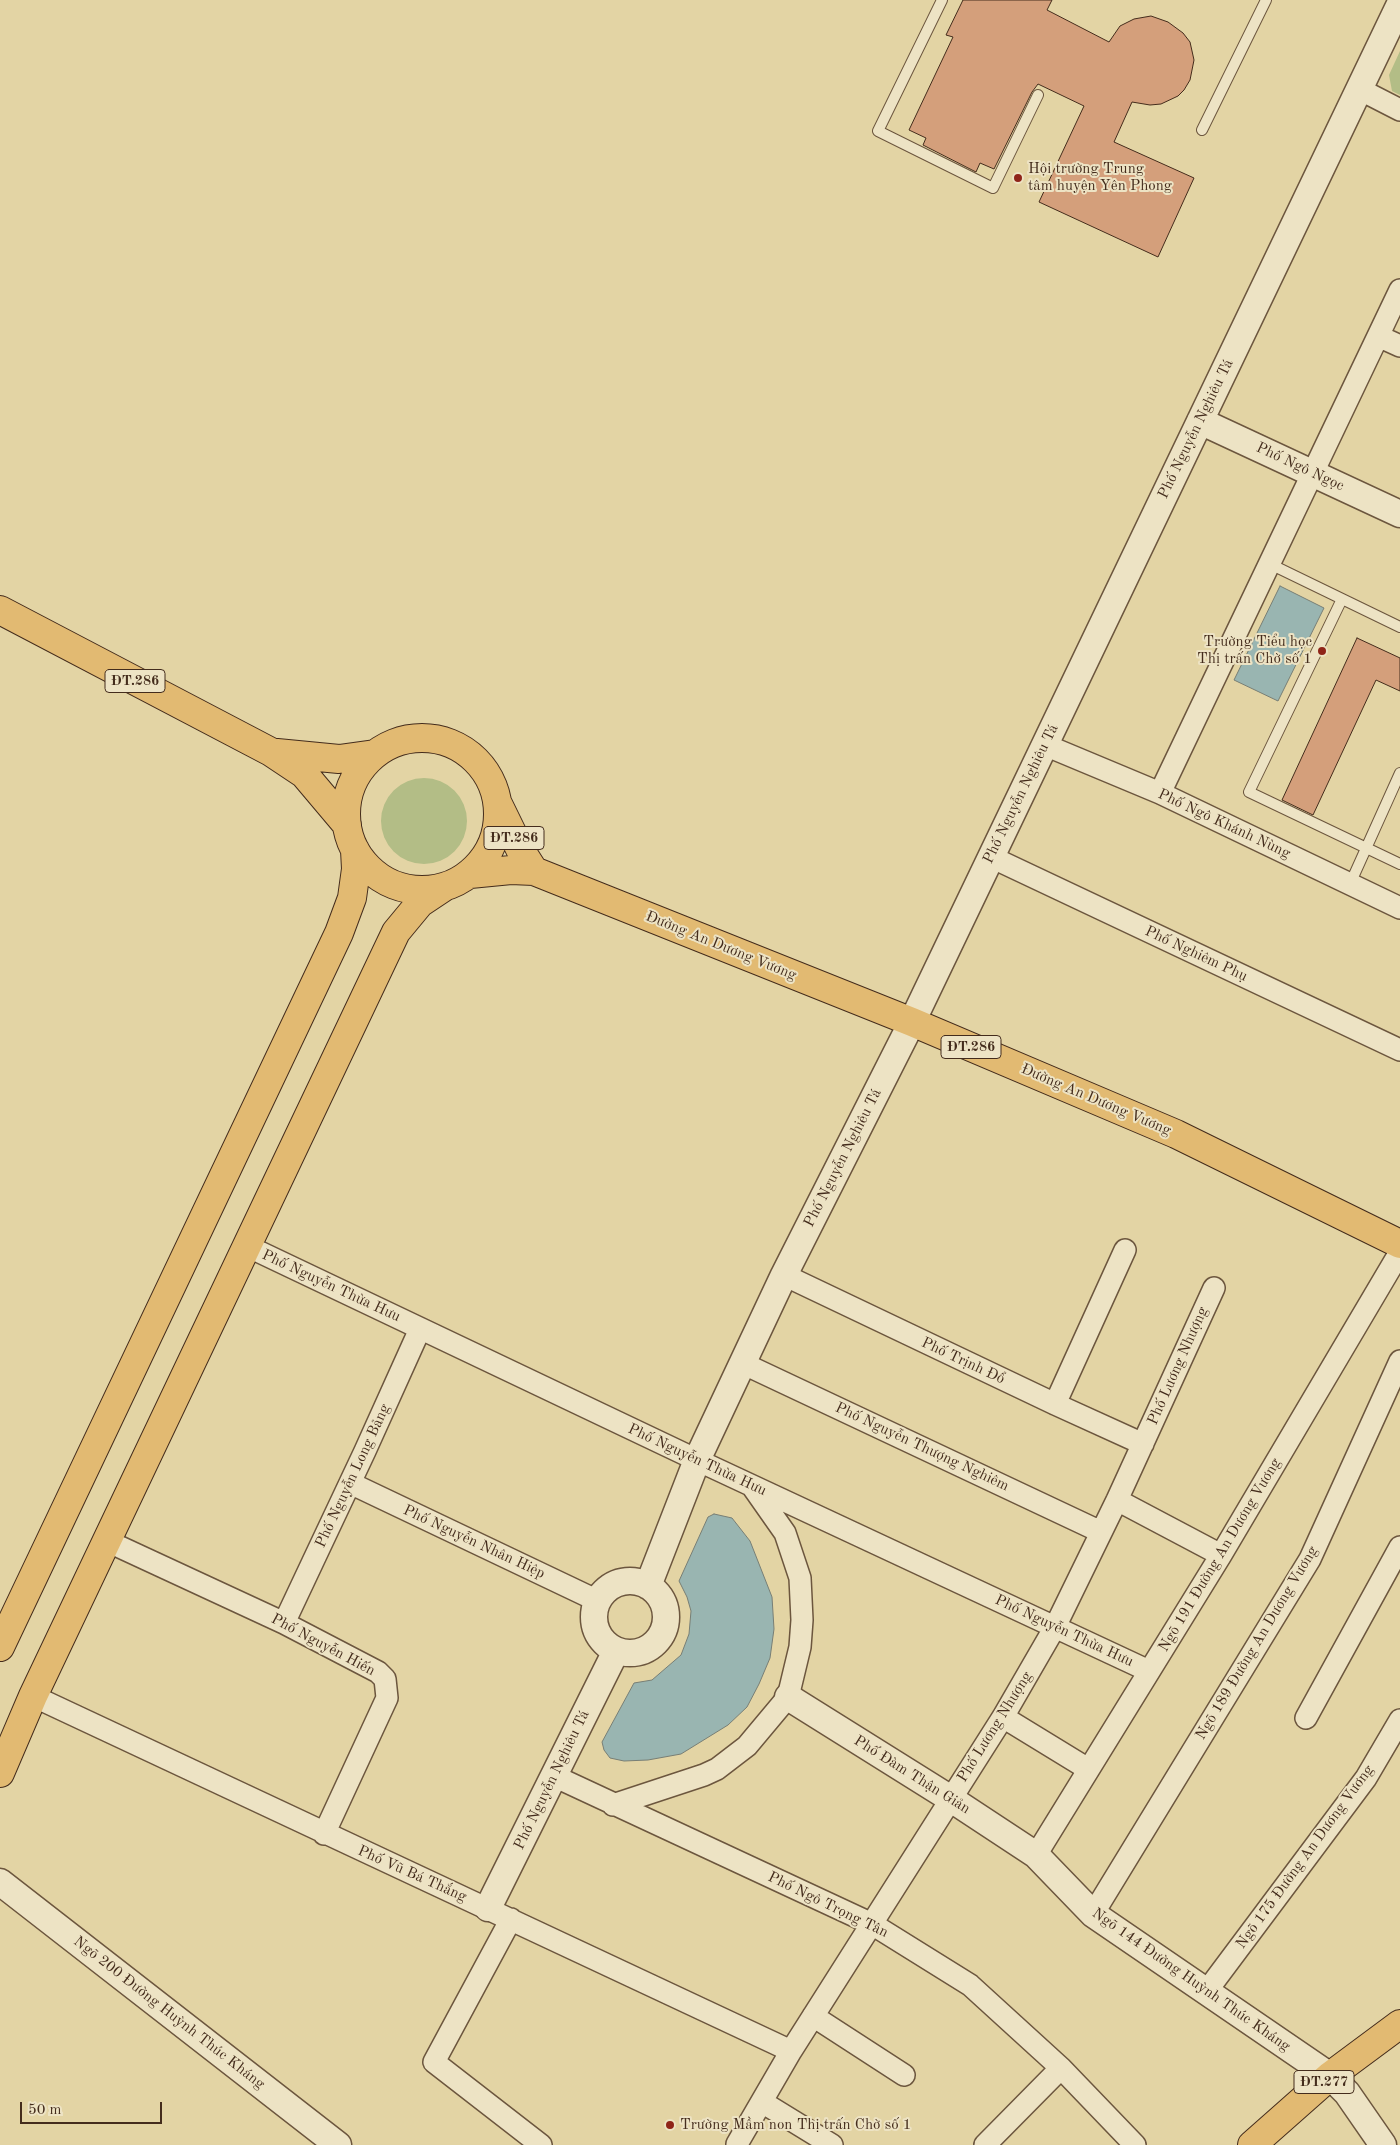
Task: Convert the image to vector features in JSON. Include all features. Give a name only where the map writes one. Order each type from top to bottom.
[{"type":"main road","name":"ĐT.286","points":[[0,610],[271,752],[304,774],[351,838],[367,866],[383,879],[401,887],[420,890],[444,887],[470,874],[484,859],[494,842],[498,823],[498,803]]},
{"type":"main road","name":"ĐT.286","points":[[271,752],[339,759],[375,754],[398,742],[415,739],[424,738],[450,743],[473,757],[489,778],[498,803],[520,849],[534,871]]},
{"type":"main road","name":"ĐT.286","points":[[351,838],[348,799],[357,774],[375,754]]},
{"type":"main road","points":[[0,1648],[340,933],[353,890],[351,838]]},
{"type":"main road","name":"Đường An Dương Vương","points":[[470,874],[511,870],[534,871],[912,1022],[1176,1134],[1400,1244]]},
{"type":"main road","points":[[0,1773],[33,1696],[396,932],[420,903],[444,887]]},
{"type":"main road","name":"ĐT.277","points":[[1252,2145],[1330,2076],[1400,2024]]},
{"type":"street","name":"Phố Nguyễn Nghiêu Tá","points":[[648,1586],[697,1460],[742,1363],[784,1275],[912,1022],[1400,4]]},
{"type":"street","points":[[1359,89],[1400,110]]},
{"type":"street","points":[[1160,793],[1400,290]]},
{"type":"street","points":[[1378,336],[1400,346]]},
{"type":"street","name":"Phố Ngô Ngọc","points":[[1200,421],[1400,514]]},
{"type":"street","name":"Phố Ngô Khánh Nùng","points":[[1045,745],[1160,793],[1400,908]]},
{"type":"street","name":"Phố Nghiêm Phụ","points":[[991,857],[1400,1050]]},
{"type":"street","name":"Phố Nguyễn Thừa Hưu","points":[[247,1246],[752,1486],[1148,1671]]},
{"type":"street","points":[[1055,1404],[1125,1250]]},
{"type":"street","name":"Ngõ 191 Đường An Dương Vương","points":[[1036,1855],[1221,1555],[1400,1252]]},
{"type":"street","name":"Phố Trịnh Đổ","points":[[784,1275],[1143,1444]]},
{"type":"street","name":"Phố Lương Nhượng","points":[[737,2144],[791,2051],[1003,1717],[1055,1627],[1143,1444],[1214,1288]]},
{"type":"street","name":"Phố Nguyễn Long Bảng","points":[[284,1623],[420,1329]]},
{"type":"street","name":"Ngõ 189 Đường An Dương Vương","points":[[1093,1914],[1310,1558],[1400,1361]]},
{"type":"street","name":"Phố Nguyễn Thượng Nghiêm","points":[[742,1363],[1101,1532]]},
{"type":"street","name":"Phố Nguyễn Nhân Hiệp","points":[[350,1483],[598,1601]]},
{"type":"street","points":[[613,1805],[704,1776],[717,1769],[747,1746],[788,1697],[800,1647],[802,1620],[800,1578],[785,1533],[752,1486]]},
{"type":"street","points":[[1116,1500],[1221,1555]]},
{"type":"street","name":"Phố Nguyễn Hiến","points":[[107,1541],[284,1623],[378,1672],[385,1679],[387,1698],[324,1834]]},
{"type":"street","points":[[1306,1718],[1400,1547]]},
{"type":"street","points":[[629,1581],[648,1586],[663,1602],[666,1623],[663,1633],[648,1649],[627,1653],[616,1651],[601,1639],[596,1630],[594,1620],[598,1601],[604,1593],[620,1583],[629,1581]]},
{"type":"street","name":"Phố Nguyễn Nghiêu Tá","points":[[500,1914],[554,1776],[616,1651]]},
{"type":"street","name":"Phố Vũ Bá Thắng","points":[[33,1696],[324,1834],[500,1914],[791,2051]]},
{"type":"street","name":"Phố Đàm Thận Giản","points":[[788,1697],[951,1799],[1036,1855]]},
{"type":"street","points":[[1003,1717],[1088,1769]]},
{"type":"street","name":"Ngõ 175 Đường An Dương Vương","points":[[1206,1992],[1366,1778],[1400,1722]]},
{"type":"street","name":"Phố Ngô Trọng Tân","points":[[554,1776],[872,1924],[970,1985],[1061,2068],[1135,2145]]},
{"type":"street","name":"Ngõ 144 Đường Huỳnh Thúc Kháng","points":[[1036,1855],[1093,1914],[1330,2076],[1347,2093],[1383,2145]]},
{"type":"street","name":"Ngõ 200 Đường Huỳnh Thúc Kháng","points":[[0,1882],[338,2145]]},
{"type":"street","points":[[500,1914],[434,2062],[541,2145]]},
{"type":"street","points":[[813,2016],[904,2075]]},
{"type":"street","points":[[986,2145],[1061,2068]]},
{"type":"street","points":[[762,2102],[832,2145]]},
{"type":"lane","points":[[942,0],[878,131],[993,188],[1038,95]]},
{"type":"lane","points":[[1202,130],[1266,0]]},
{"type":"lane","points":[[1270,564],[1400,627]]},
{"type":"lane","points":[[1342,599],[1248,792],[1400,864]]},
{"type":"lane","points":[[1350,884],[1400,773]]},
{"type":"green space","points":[[1400,51],[1400,95],[1392,91],[1389,75]]},
{"type":"green space","points":[[424,778],[440,781],[448,785],[460,797],[464,805],[467,821],[464,837],[460,845],[448,857],[440,861],[424,864],[408,861],[400,857],[388,845],[384,837],[381,821],[384,805],[388,797],[400,785],[408,781]]},
{"type":"water","points":[[1280,586],[1324,608],[1278,701],[1234,680]]},
{"type":"water","points":[[714,1514],[732,1518],[750,1541],[772,1597],[774,1629],[770,1658],[759,1684],[747,1707],[728,1725],[681,1754],[648,1760],[624,1761],[610,1758],[604,1750],[602,1742],[634,1683],[652,1680],[681,1655],[689,1634],[691,1611],[679,1581],[708,1517]]},
{"type":"building","points":[[963,0],[1052,0],[1047,10],[1109,42],[1120,26],[1134,19],[1151,16],[1168,22],[1183,33],[1190,42],[1194,60],[1190,80],[1184,90],[1178,96],[1161,104],[1150,105],[1132,102],[1114,142],[1194,178],[1158,257],[1039,202],[1084,106],[1038,84],[1032,92],[994,169],[980,163],[976,172],[923,145],[926,138],[909,130],[953,37],[946,35]]},
{"type":"building","points":[[1357,638],[1400,658],[1400,691],[1376,680],[1313,815],[1282,800]]},
{"type":"place","name":"Hội trường Trung tâm huyện Yên Phong","points":[[1018,178]]},
{"type":"place","name":"Trường Tiểu học Thị trấn Chờ số 1","points":[[1322,651]]},
{"type":"place","name":"Trường Mầm non Thị trấn Chờ số 1","points":[[670,2125]]}]
